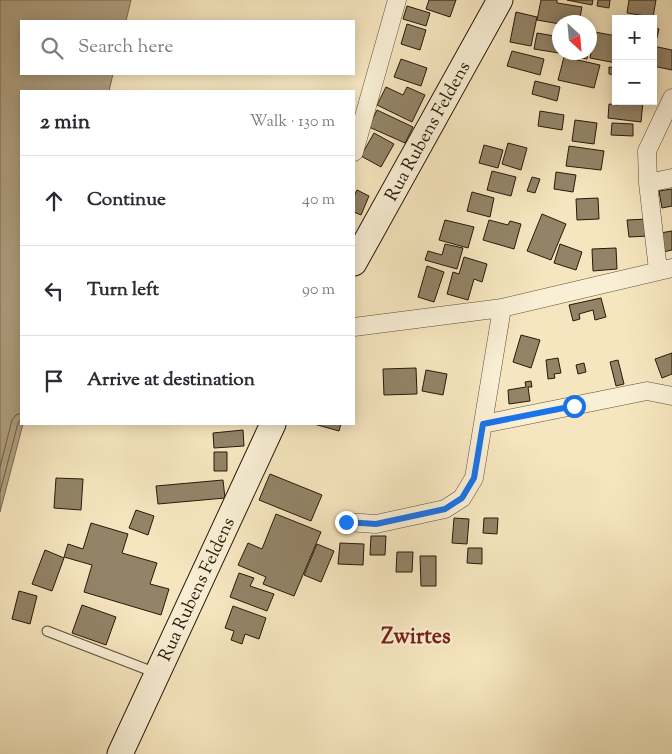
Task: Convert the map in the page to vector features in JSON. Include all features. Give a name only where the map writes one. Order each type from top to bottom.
[{"type":"main road","name":"Rua Rubens Feldens","points":[[355,261],[500,0]]},
{"type":"main road","name":"Rua Rubens Feldens","points":[[120,754],[273,425]]},
{"type":"street","points":[[355,148],[397,0]]},
{"type":"street","points":[[355,327],[502,308],[665,269],[648,183],[647,151],[672,98]]},
{"type":"street","points":[[648,183],[672,178]]},
{"type":"street","points":[[346,522],[376,524],[445,509],[462,498],[474,478],[502,308]]},
{"type":"street","points":[[483,424],[647,391],[672,396]]},
{"type":"lane","points":[[47,631],[156,673]]},
{"type":"water","points":[[0,0],[131,0],[126,20],[20,20],[20,75],[113,75],[109,90],[20,90],[20,425],[23,425],[0,512]]},
{"type":"building","points":[[429,0],[456,0],[450,17],[426,9]]},
{"type":"building","points":[[541,0],[557,0],[557,3],[582,7],[580,15],[552,15],[552,23],[537,20]]},
{"type":"building","points":[[567,0],[593,0],[592,5]]},
{"type":"building","points":[[598,0],[610,0],[609,8],[597,6]]},
{"type":"building","points":[[629,0],[656,0],[653,15],[627,13]]},
{"type":"building","points":[[407,6],[430,13],[426,26],[403,19]]},
{"type":"building","points":[[516,12],[537,17],[531,46],[510,42]]},
{"type":"building","points":[[407,24],[426,30],[420,50],[401,44]]},
{"type":"building","points":[[597,32],[612,35],[612,62],[597,59]]},
{"type":"building","points":[[537,33],[552,36],[552,52],[534,49]]},
{"type":"building","points":[[657,47],[672,50],[672,70],[657,67]]},
{"type":"building","points":[[512,51],[544,59],[540,75],[507,66]]},
{"type":"building","points":[[401,59],[427,68],[421,86],[394,77]]},
{"type":"building","points":[[563,60],[578,60],[600,65],[594,88],[558,80]]},
{"type":"building","points":[[609,67],[612,67],[612,74],[609,74]]},
{"type":"building","points":[[535,81],[560,87],[557,101],[532,94]]},
{"type":"building","points":[[386,87],[403,95],[407,87],[425,95],[412,122],[377,105]]},
{"type":"building","points":[[609,104],[643,105],[641,122],[608,118]]},
{"type":"building","points":[[377,110],[413,127],[405,143],[369,127]]},
{"type":"building","points":[[540,111],[564,115],[562,130],[538,126]]},
{"type":"building","points":[[575,120],[597,123],[594,144],[572,141]]},
{"type":"building","points":[[612,123],[633,124],[633,136],[611,135]]},
{"type":"building","points":[[374,133],[394,144],[381,167],[361,156]]},
{"type":"building","points":[[508,143],[527,148],[521,170],[502,164]]},
{"type":"building","points":[[484,145],[503,150],[498,168],[479,163]]},
{"type":"building","points":[[569,146],[604,151],[601,170],[566,166]]},
{"type":"building","points":[[492,171],[516,177],[511,196],[487,190]]},
{"type":"building","points":[[556,172],[576,175],[573,192],[554,189]]},
{"type":"building","points":[[532,177],[540,179],[535,193],[527,191]]},
{"type":"building","points":[[672,189],[672,206],[662,208],[659,191]]},
{"type":"building","points":[[357,190],[369,196],[361,215],[355,212],[355,194]]},
{"type":"building","points":[[472,192],[494,198],[490,217],[467,211]]},
{"type":"building","points":[[598,198],[599,219],[577,220],[576,199]]},
{"type":"building","points":[[542,214],[566,224],[551,260],[527,251]]},
{"type":"building","points":[[647,219],[648,236],[629,237],[627,220]]},
{"type":"building","points":[[445,220],[474,227],[468,248],[439,240]]},
{"type":"building","points":[[489,220],[508,225],[510,221],[521,224],[514,249],[483,240]]},
{"type":"building","points":[[672,231],[672,250],[663,252],[660,233]]},
{"type":"building","points":[[445,244],[463,248],[457,269],[425,260],[428,251],[442,255]]},
{"type":"building","points":[[560,244],[582,252],[576,270],[554,263]]},
{"type":"building","points":[[616,248],[617,269],[593,271],[592,249]]},
{"type":"building","points":[[464,257],[487,264],[482,282],[474,279],[468,300],[447,294],[453,272],[459,274]]},
{"type":"building","points":[[427,266],[444,272],[434,302],[418,297]]},
{"type":"building","points":[[601,298],[606,317],[595,320],[593,310],[579,314],[580,319],[573,321],[569,305]]},
{"type":"building","points":[[521,335],[540,340],[531,368],[513,362]]},
{"type":"building","points":[[672,353],[672,374],[662,378],[655,359]]},
{"type":"building","points":[[558,358],[561,373],[554,374],[555,378],[548,379],[546,360]]},
{"type":"building","points":[[618,360],[624,384],[616,386],[610,362]]},
{"type":"building","points":[[584,363],[586,372],[578,374],[576,365]]},
{"type":"building","points":[[416,368],[417,394],[384,395],[383,369]]},
{"type":"building","points":[[426,370],[447,374],[443,395],[422,391]]},
{"type":"building","points":[[531,381],[532,387],[528,387],[530,401],[509,404],[508,390],[526,387],[525,382]]},
{"type":"building","points":[[318,425],[341,425],[339,431]]},
{"type":"building","points":[[243,430],[244,446],[214,448],[213,433]]},
{"type":"building","points":[[214,452],[227,452],[227,471],[214,471]]},
{"type":"building","points":[[270,474],[322,495],[311,521],[259,500]]},
{"type":"building","points":[[56,478],[83,479],[81,510],[54,508]]},
{"type":"building","points":[[223,480],[225,498],[158,504],[156,486]]},
{"type":"building","points":[[136,510],[154,516],[148,535],[129,528]]},
{"type":"building","points":[[276,514],[321,532],[294,596],[263,584],[266,577],[238,565],[248,543],[262,549]]},
{"type":"building","points":[[454,518],[469,519],[467,544],[452,543]]},
{"type":"building","points":[[484,518],[498,518],[497,534],[483,533]]},
{"type":"building","points":[[91,523],[128,534],[122,553],[157,563],[150,584],[169,589],[161,615],[84,592],[92,565],[64,557],[68,544],[83,549]]},
{"type":"building","points":[[371,536],[386,536],[385,555],[370,555]]},
{"type":"building","points":[[340,543],[364,544],[363,565],[338,564]]},
{"type":"building","points":[[317,544],[334,551],[321,582],[304,575]]},
{"type":"building","points":[[468,548],[482,548],[482,564],[467,563]]},
{"type":"building","points":[[45,550],[64,558],[52,591],[32,584]]},
{"type":"building","points":[[397,552],[413,552],[412,572],[396,572]]},
{"type":"building","points":[[420,556],[436,556],[436,586],[421,586]]},
{"type":"building","points":[[239,573],[254,578],[250,586],[274,594],[267,611],[230,597]]},
{"type":"building","points":[[19,591],[37,596],[30,624],[12,619]]},
{"type":"building","points":[[82,605],[116,617],[106,645],[72,633]]},
{"type":"building","points":[[233,606],[266,618],[259,639],[245,634],[242,644],[231,640],[234,631],[225,628]]},
{"type":"district","name":"Zwirtes","points":[[416,635]]},
{"type":"route","points":[[346,522],[376,524],[445,509],[462,498],[474,478],[483,424],[574,406]]}]
